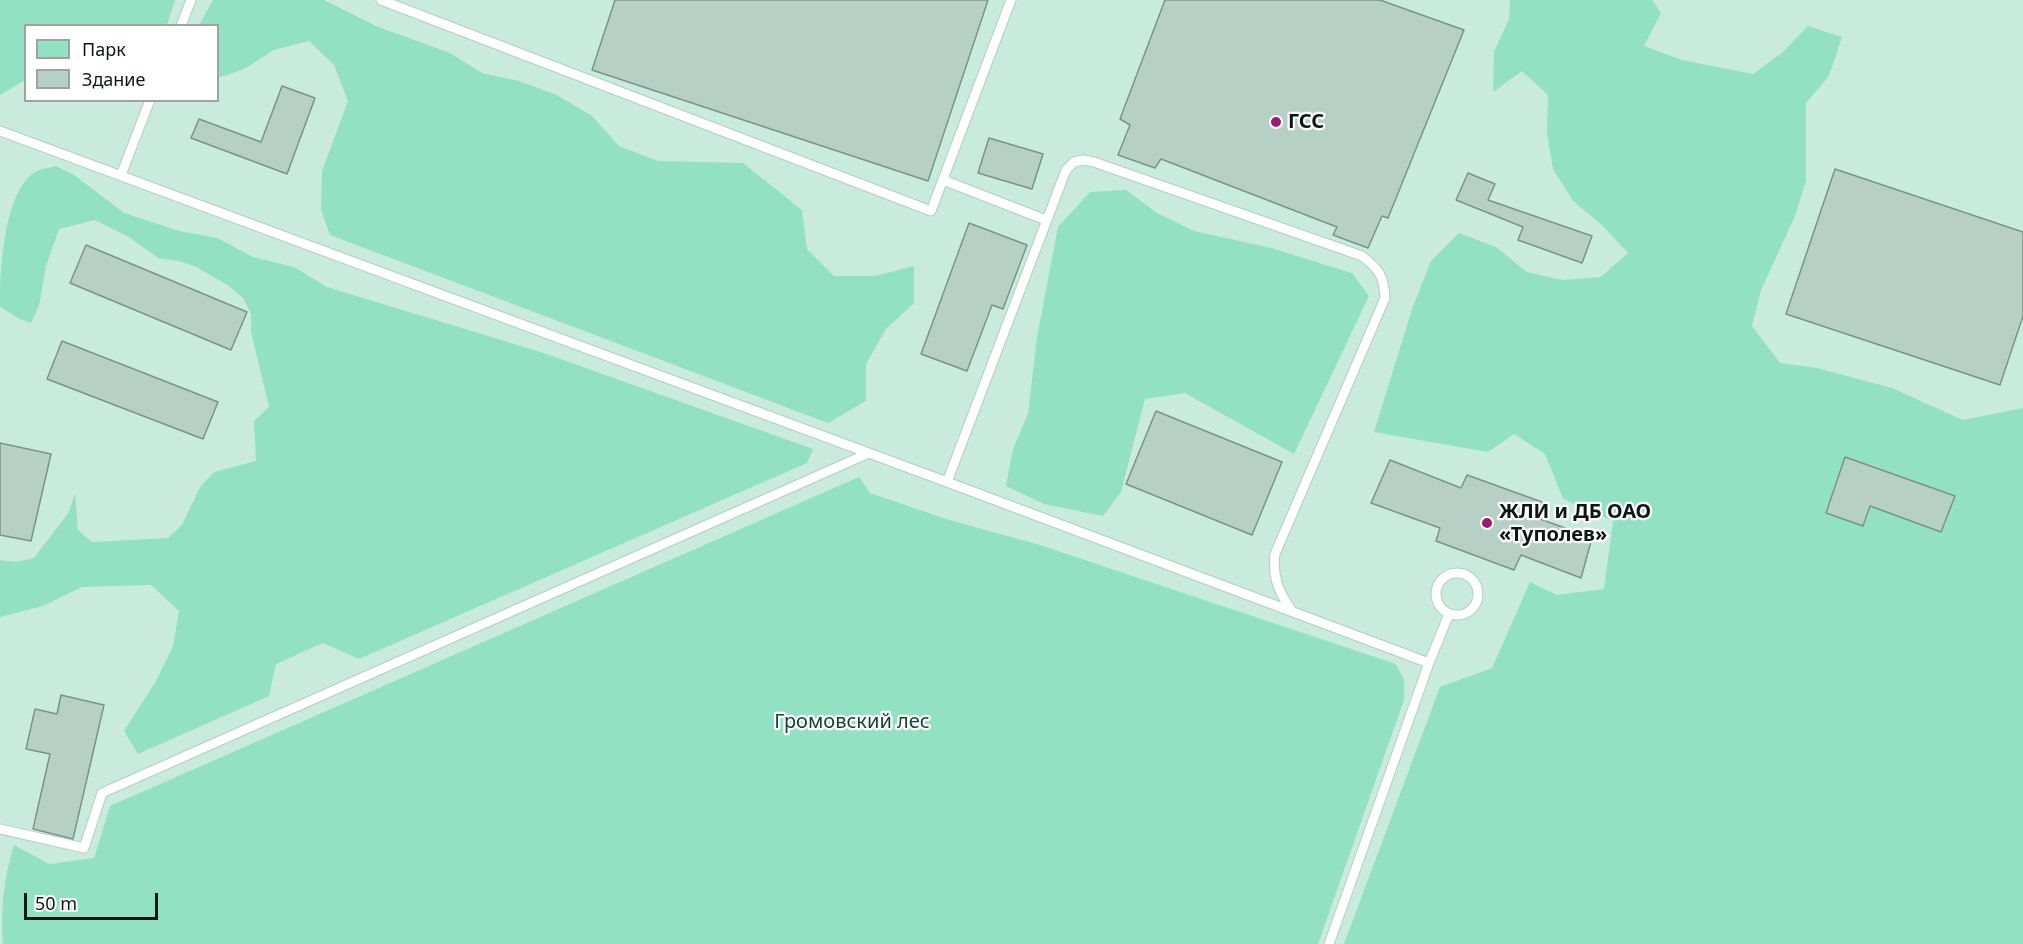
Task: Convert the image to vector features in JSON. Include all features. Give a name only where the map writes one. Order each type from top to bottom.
[{"type":"lane","points":[[182,24],[191,0]]},
{"type":"lane","points":[[381,0],[931,211],[1011,0]]},
{"type":"lane","points":[[120,175],[149,102]]},
{"type":"lane","points":[[0,131],[1429,663]]},
{"type":"lane","points":[[947,482],[1046,220],[1066,170],[1074,162],[1083,160],[1362,256],[1379,272],[1384,282],[1385,298],[1275,554],[1274,575],[1282,598],[1293,612]]},
{"type":"lane","points":[[943,180],[1046,220]]},
{"type":"lane","points":[[0,829],[84,848],[102,793],[869,453]]},
{"type":"lane","points":[[1454,572],[1469,575],[1478,588],[1479,596],[1476,603],[1464,614],[1449,614],[1437,603],[1436,587],[1440,580],[1454,572]]},
{"type":"lane","points":[[1329,944],[1429,663],[1449,614]]},
{"type":"shaded area","points":[[0,0],[2023,0],[2023,944],[0,944]]},
{"type":"green space","points":[[0,0],[175,0],[167,24],[24,24],[24,81],[0,95]]},
{"type":"green space","points":[[213,0],[324,0],[376,26],[450,53],[482,73],[519,81],[557,95],[592,116],[619,146],[658,161],[743,163],[802,210],[807,249],[834,276],[875,276],[914,266],[914,303],[886,329],[866,364],[866,401],[828,423],[330,235],[321,210],[322,171],[348,101],[334,65],[309,41],[274,50],[244,69],[219,78],[219,24],[200,24]]},
{"type":"green space","points":[[1510,0],[1652,0],[1661,13],[1644,46],[1682,60],[1753,74],[1783,52],[1808,26],[1842,37],[1829,76],[1806,103],[1806,181],[1795,216],[1761,290],[1752,326],[1780,363],[1817,368],[1892,388],[1963,420],[2023,408],[2023,944],[1344,944],[1440,687],[1492,668],[1530,582],[1557,595],[1604,589],[1613,521],[1563,499],[1545,454],[1514,434],[1488,452],[1374,432],[1412,309],[1431,261],[1459,233],[1496,247],[1527,272],[1562,280],[1601,277],[1628,253],[1602,225],[1573,201],[1553,169],[1547,133],[1548,95],[1522,71],[1493,92],[1494,52],[1509,19]]},
{"type":"green space","points":[[56,166],[74,175],[124,213],[179,231],[217,238],[253,257],[294,267],[327,287],[544,353],[813,449],[807,463],[359,659],[323,643],[276,664],[269,696],[138,754],[124,731],[156,681],[173,646],[179,611],[151,585],[82,587],[43,606],[0,617],[0,560],[16,562],[34,558],[69,512],[75,493],[78,530],[92,542],[168,538],[182,525],[200,487],[214,472],[256,461],[254,421],[269,407],[251,332],[251,314],[243,298],[229,286],[196,267],[179,261],[158,258],[129,237],[95,220],[59,229],[46,266],[39,306],[31,323],[0,307],[6,233],[17,195],[26,181],[37,171]]},
{"type":"green space","points":[[1126,190],[1157,213],[1194,231],[1271,248],[1352,273],[1369,296],[1294,454],[1185,393],[1145,399],[1121,492],[1103,516],[1044,504],[1006,486],[1013,449],[1028,414],[1037,337],[1058,227],[1090,192]]},
{"type":"green space","name":"Громовский лес","points":[[859,477],[870,493],[946,519],[1040,545],[1396,664],[1404,680],[1404,700],[1318,944],[3,944],[4,894],[14,845],[49,864],[94,858],[110,806]]},
{"type":"building","points":[[615,0],[988,0],[928,181],[592,70]]},
{"type":"building","name":"ГСС","points":[[1165,0],[1380,0],[1464,30],[1388,218],[1382,216],[1368,248],[1333,235],[1337,227],[1161,159],[1155,168],[1118,155],[1130,125],[1120,119]]},
{"type":"building","points":[[282,86],[315,98],[287,174],[191,138],[199,119],[261,142]]},
{"type":"building","points":[[989,138],[1043,154],[1032,189],[978,173]]},
{"type":"building","points":[[1835,169],[2023,232],[2023,316],[2000,385],[1786,314]]},
{"type":"building","points":[[1468,173],[1495,184],[1488,200],[1592,236],[1582,263],[1518,240],[1523,227],[1456,200]]},
{"type":"building","points":[[969,223],[1027,245],[1003,309],[992,305],[967,371],[921,354]]},
{"type":"building","points":[[86,245],[247,312],[231,350],[70,283]]},
{"type":"building","points":[[62,341],[218,402],[203,439],[47,379]]},
{"type":"building","points":[[1156,411],[1282,462],[1252,535],[1126,484]]},
{"type":"building","points":[[0,443],[51,454],[31,541],[0,535]]},
{"type":"building","points":[[1845,457],[1955,496],[1941,532],[1870,506],[1863,526],[1826,513]]},
{"type":"building","name":"ЖЛИ и ДБ ОАО «Туполев»","points":[[1390,460],[1461,488],[1467,475],[1542,502],[1535,517],[1592,538],[1581,578],[1521,555],[1514,570],[1436,541],[1440,528],[1371,503]]},
{"type":"building","points":[[61,695],[104,705],[73,839],[33,829],[50,754],[26,749],[35,709],[57,714]]},
{"type":"place","name":"ГСС","points":[[1276,122]]},
{"type":"place","name":"ЖЛИ и ДБ ОАО «Туполев»","points":[[1487,523]]}]
